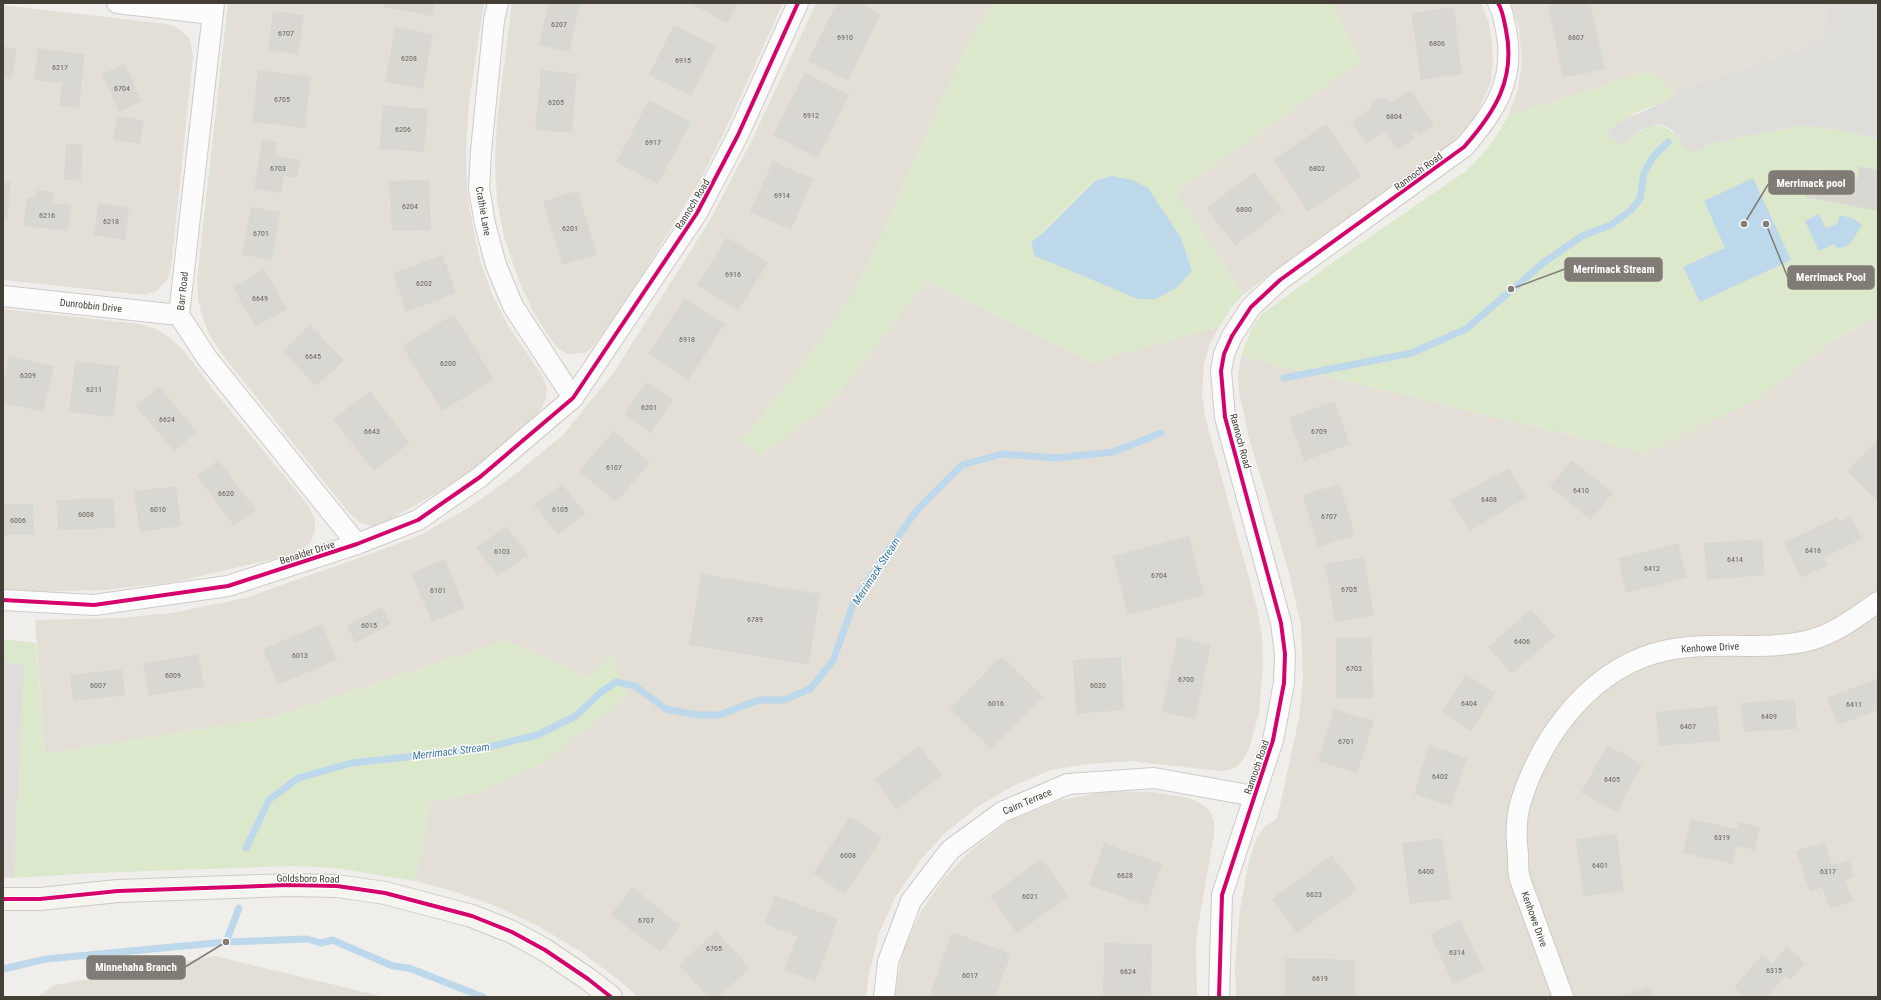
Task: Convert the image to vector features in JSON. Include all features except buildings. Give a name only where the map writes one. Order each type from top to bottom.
[{"type":"main road","name":"Goldsboro Road","points":[[3,899],[40,899],[118,892],[288,885],[337,886],[385,892],[472,916],[512,932],[545,950],[588,979],[611,997]]},
{"type":"street","points":[[117,3],[213,8]]},
{"type":"street","name":"Crathie Lane","points":[[498,3],[494,20],[481,151],[479,188],[485,224],[496,265],[513,306],[573,398]]},
{"type":"street","name":"Rannoch Road","points":[[573,398],[697,213],[738,135],[798,3]]},
{"type":"street","name":"Rannoch Road","points":[[1219,997],[1222,895],[1273,740],[1284,683],[1285,654],[1282,623],[1225,417],[1221,371],[1224,354],[1232,336],[1251,307],[1280,280],[1464,148],[1478,131],[1492,113],[1501,92],[1508,68],[1508,42],[1498,3]]},
{"type":"street","name":"Barr Road","points":[[213,8],[179,315],[207,358],[357,544]]},
{"type":"street","name":"Dunrobbin Drive","points":[[3,296],[179,315]]},
{"type":"street","name":"Benalder Drive","points":[[3,600],[94,605],[228,586],[357,544],[418,520],[480,477],[573,398]]},
{"type":"street","name":"Kenhowe Drive","points":[[1563,997],[1519,875],[1517,840],[1521,802],[1541,752],[1568,712],[1591,688],[1622,667],[1640,659],[1667,650],[1696,646],[1776,646],[1809,641],[1848,624],[1878,602]]},
{"type":"street","name":"Cairn Terrace","points":[[884,997],[888,962],[911,901],[950,850],[1002,812],[1068,784],[1154,778],[1254,796]]},
{"type":"shaded area","points":[[228,3],[484,3],[469,103],[466,150],[467,188],[472,222],[480,261],[493,296],[509,327],[543,377],[547,389],[546,398],[538,415],[465,477],[382,524],[370,526],[360,522],[350,514],[224,357],[210,336],[202,316],[198,299],[197,280]]},
{"type":"shaded area","points":[[512,3],[783,3],[730,120],[700,181],[623,306],[592,348],[585,353],[565,353],[557,347],[549,337],[534,313],[519,281],[504,237],[497,201],[495,163],[497,120]]},
{"type":"shaded area","points":[[816,3],[994,3],[966,46],[858,286],[801,368],[742,440],[832,402],[926,281],[1092,362],[1219,327],[1209,346],[1204,364],[1202,396],[1206,420],[1257,608],[1262,635],[1263,666],[1259,713],[1249,749],[1243,760],[1236,767],[1229,770],[1219,771],[1130,761],[1088,764],[1051,770],[1015,785],[980,805],[944,834],[919,862],[895,898],[879,933],[869,974],[866,997],[638,997],[620,981],[581,952],[540,927],[498,907],[456,892],[415,881],[431,802],[482,791],[611,655],[588,678],[506,640],[274,717],[45,754],[35,620],[119,618],[172,613],[245,598],[376,552],[422,534],[471,506],[513,476],[563,435],[614,372],[709,222],[753,138]]},
{"type":"shaded area","points":[[1332,3],[1481,3],[1489,23],[1492,42],[1493,64],[1490,85],[1473,121],[1461,135],[1444,150],[1275,270],[1243,295],[1176,192],[1361,61]]},
{"type":"shaded area","points":[[1511,3],[1827,3],[1822,42],[1694,85],[1675,93],[1651,70],[1508,116],[1518,89],[1522,61],[1519,29]]},
{"type":"shaded area","points":[[1827,3],[1878,3],[1878,139],[1844,131],[1802,125],[1714,143],[1692,152],[1684,148],[1673,131],[1666,126],[1658,124],[1641,130],[1621,146],[1607,133],[1619,122],[1666,101],[1675,93],[1694,85],[1822,42]]},
{"type":"shaded area","points":[[3,5],[166,24],[176,27],[188,37],[191,43],[193,57],[171,269],[168,278],[157,291],[144,295],[3,280]]},
{"type":"shaded area","points":[[3,309],[140,324],[157,329],[172,339],[184,351],[216,393],[308,505],[315,519],[315,531],[311,542],[303,550],[290,555],[175,582],[104,590],[27,592],[3,589]]},
{"type":"shaded area","points":[[1878,315],[1878,997],[1236,997],[1235,967],[1240,910],[1249,861],[1257,837],[1265,826],[1277,819],[1299,718],[1303,677],[1301,626],[1290,576],[1249,438],[1239,392],[1238,374],[1241,356],[1645,453]]},
{"type":"shaded area","points":[[3,662],[24,665],[14,878],[3,877]]},
{"type":"shaded area","points":[[1107,791],[1153,792],[1189,798],[1202,804],[1210,811],[1214,822],[1214,836],[1196,938],[1197,997],[894,997],[904,949],[921,911],[944,878],[970,851],[1011,820],[1061,800]]},
{"type":"shaded area","points":[[215,956],[385,997],[37,997],[55,985]]},
{"type":"green space","points":[[994,3],[1332,3],[1361,61],[1176,192],[1243,295],[1233,305],[1219,327],[1092,362],[926,281],[832,402],[760,456],[742,440],[801,368],[858,286],[966,46]]},
{"type":"green space","points":[[1651,70],[1675,93],[1666,101],[1637,112],[1607,133],[1621,145],[1633,136],[1652,126],[1666,128],[1682,141],[1692,152],[1714,143],[1802,125],[1844,131],[1878,139],[1878,315],[1831,342],[1759,398],[1645,453],[1241,356],[1252,328],[1262,314],[1342,256],[1466,171],[1490,145],[1508,116]]},
{"type":"green space","points":[[3,639],[36,643],[45,754],[274,717],[506,640],[588,678],[611,655],[627,696],[544,763],[482,791],[431,802],[415,881],[337,868],[292,866],[94,873],[14,878],[24,665],[3,662]]},
{"type":"water","points":[[1112,176],[1132,180],[1148,188],[1181,238],[1192,271],[1176,288],[1156,299],[1138,299],[1035,256],[1031,242],[1042,234],[1095,181]]},
{"type":"water","points":[[1753,178],[1791,260],[1700,302],[1683,267],[1725,248],[1704,201]]},
{"type":"water","points":[[1819,214],[1826,228],[1832,227],[1836,224],[1840,215],[1854,219],[1862,225],[1853,240],[1847,246],[1838,248],[1834,244],[1819,251],[1805,221]]},
{"type":"waterway","name":"Merrimack Stream","points":[[1284,378],[1412,353],[1466,329],[1543,263],[1582,236],[1611,225],[1631,210],[1640,199],[1644,173],[1653,157],[1668,142]]},
{"type":"waterway","name":"Merrimack Stream","points":[[246,848],[269,800],[298,778],[352,763],[480,749],[537,735],[576,716],[601,692],[616,682],[635,686],[666,709],[697,715],[719,715],[759,700],[784,700],[810,689],[833,661],[854,602],[892,545],[917,510],[962,465],[1002,454],[1057,458],[1113,452],[1161,433]]},
{"type":"waterway","name":"Merrimack Stream","points":[[226,942],[239,908]]},
{"type":"waterway","points":[[3,969],[46,959],[226,942],[307,939],[321,943],[332,940],[393,966],[409,968],[483,997]]},
{"type":"cycle path","points":[[3,600],[94,605],[228,586],[357,544],[418,520],[480,477],[573,398],[697,213],[738,135],[798,3]]},
{"type":"cycle path","points":[[1219,997],[1222,895],[1273,740],[1284,683],[1285,654],[1281,623],[1225,417],[1221,371],[1224,354],[1232,336],[1251,307],[1280,280],[1464,147],[1475,134],[1494,108],[1505,79],[1508,64],[1506,30],[1498,3]]},
{"type":"cycle path","points":[[3,899],[40,899],[118,891],[288,885],[337,886],[385,893],[472,916],[512,932],[545,950],[588,979],[611,997]]},
{"type":"place","name":"Merrimack pool","points":[[1744,224]]},
{"type":"place","name":"Merrimack Pool","points":[[1766,224]]},
{"type":"place","name":"Merrimack Stream","points":[[1511,289]]},
{"type":"place","name":"Minnehaha Branch","points":[[226,942]]}]
